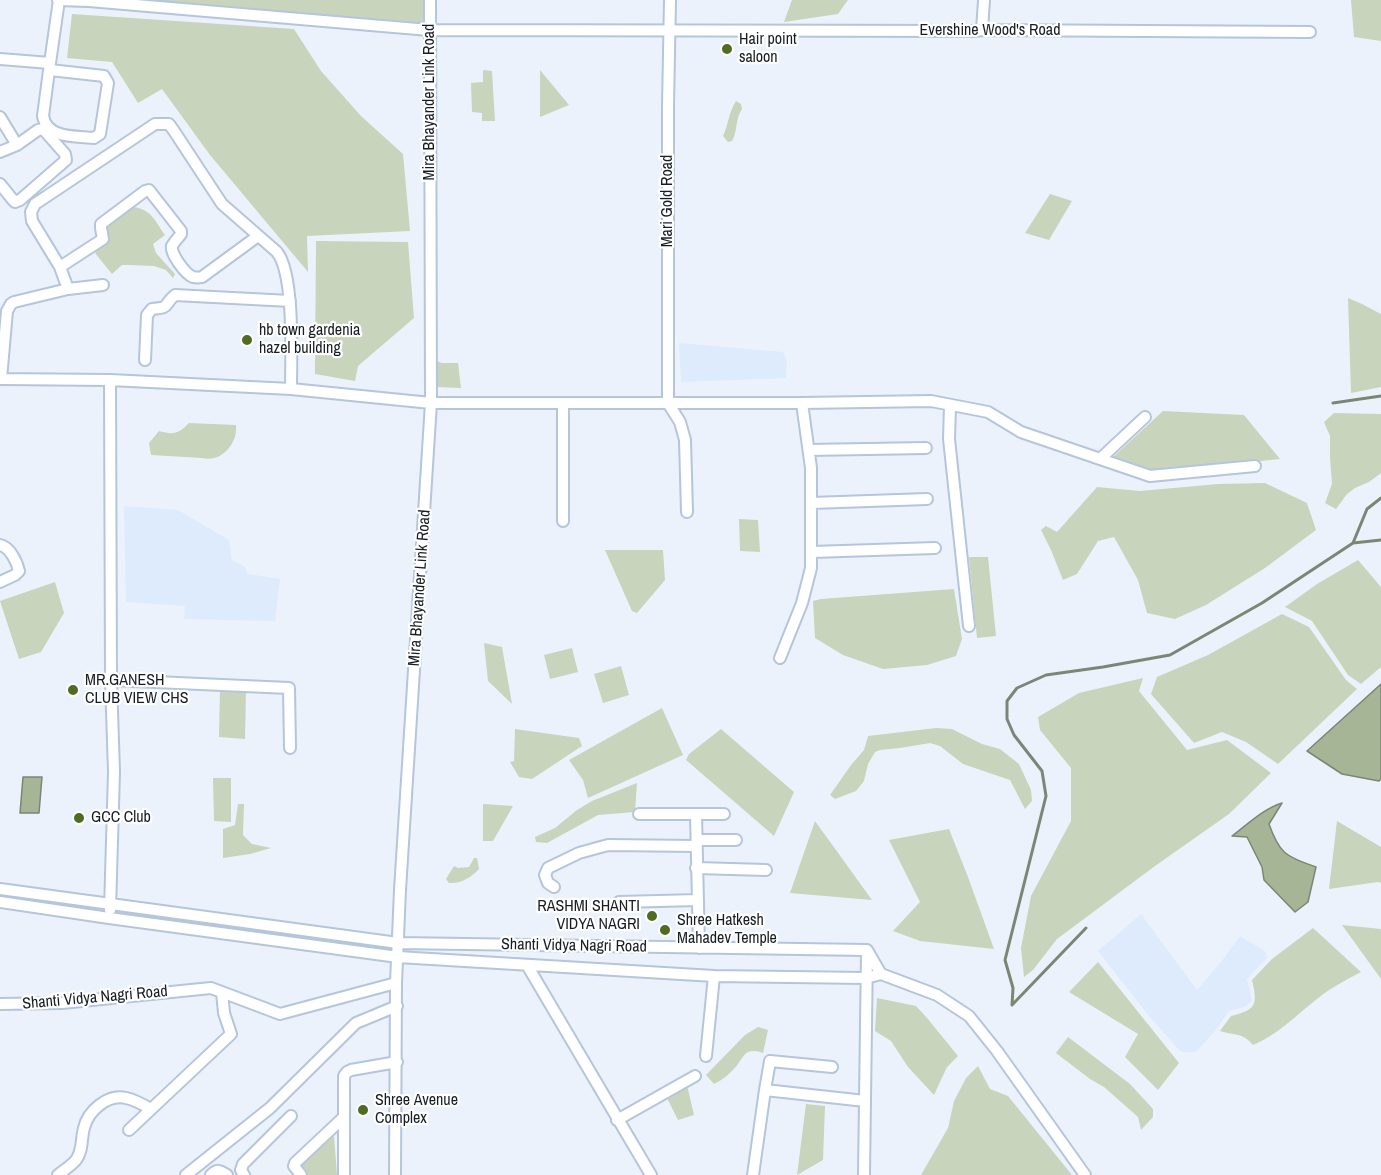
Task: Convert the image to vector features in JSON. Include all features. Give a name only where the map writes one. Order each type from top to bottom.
[{"type":"street","name":"Evershine Wood's Road","points":[[59,0],[429,30],[1310,32]]},
{"type":"street","points":[[0,59],[50,67],[104,76],[108,82],[98,136],[94,138],[63,135],[49,129],[44,121],[43,116],[50,67],[59,0]]},
{"type":"street","name":"Mira Bhayander Link Road","points":[[395,1175],[396,983],[400,890],[431,403],[430,0]]},
{"type":"street","name":"Mari Gold Road","points":[[668,403],[670,0]]},
{"type":"street","points":[[982,30],[984,0]]},
{"type":"street","points":[[0,117],[17,145]]},
{"type":"street","points":[[68,289],[60,267],[32,221],[31,212],[34,204],[155,124],[168,124],[222,204],[282,259],[290,301],[291,389]]},
{"type":"street","points":[[0,152],[17,145],[43,129],[65,154],[66,160],[15,202],[0,184]]},
{"type":"street","points":[[60,267],[103,239],[101,224],[149,190],[181,231],[173,244],[172,252],[190,276],[202,277],[258,236]]},
{"type":"street","points":[[103,285],[68,289],[11,304],[7,311],[1,379],[110,380],[291,389],[431,403],[931,401],[988,412],[1021,432],[1150,476],[1255,465]]},
{"type":"street","points":[[145,360],[147,315],[152,309],[167,306],[175,295],[290,301]]},
{"type":"street","points":[[110,380],[111,680],[114,772],[110,918]]},
{"type":"street","points":[[563,403],[563,521]]},
{"type":"street","points":[[668,403],[680,422],[685,440],[687,512]]},
{"type":"street","points":[[780,658],[802,603],[811,568],[811,468],[802,403]]},
{"type":"street","points":[[950,406],[949,439],[969,626]]},
{"type":"street","points":[[1100,459],[1144,417]]},
{"type":"street","points":[[808,450],[926,448]]},
{"type":"street","points":[[811,502],[927,499]]},
{"type":"street","points":[[0,545],[9,550],[19,572],[0,582]]},
{"type":"street","points":[[812,552],[935,548]]},
{"type":"street","points":[[111,680],[288,688],[290,748]]},
{"type":"street","points":[[639,814],[724,814]]},
{"type":"street","points":[[696,814],[699,948]]},
{"type":"street","points":[[554,887],[548,883],[545,875],[548,868],[579,853],[608,845],[736,840]]},
{"type":"street","points":[[696,868],[766,870]]},
{"type":"street","name":"Shanti Vidya Nagri Road","points":[[0,889],[398,943],[867,950]]},
{"type":"street","points":[[619,902],[698,900]]},
{"type":"street","name":"Shanti Vidya Nagri Road","points":[[0,902],[398,957],[714,976],[866,978],[881,974]]},
{"type":"street","points":[[279,927],[279,941]]},
{"type":"street","points":[[336,948],[337,935]]},
{"type":"street","points":[[867,950],[881,974],[936,995],[969,1016],[997,1051],[1085,1175]]},
{"type":"street","points":[[866,1174],[867,950]]},
{"type":"street","points":[[527,965],[651,1175]]},
{"type":"street","points":[[706,1056],[714,976]]},
{"type":"street","name":"Shanti Vidya Nagri Road","points":[[0,1004],[63,1003],[211,988],[280,1014],[396,983]]},
{"type":"street","points":[[129,1131],[231,1034],[224,1013],[222,992]]},
{"type":"street","points":[[186,1175],[270,1108],[356,1023],[397,1006]]},
{"type":"street","points":[[753,1175],[770,1061],[831,1067]]},
{"type":"street","points":[[344,1175],[344,1076],[351,1070],[397,1062]]},
{"type":"street","points":[[617,1120],[694,1076]]},
{"type":"street","points":[[765,1090],[865,1101]]},
{"type":"street","points":[[58,1175],[77,1159],[84,1126],[90,1114],[100,1104],[112,1098],[124,1097],[151,1109]]},
{"type":"street","points":[[244,1175],[241,1170],[243,1164],[291,1116]]},
{"type":"street","points":[[302,1175],[294,1166],[295,1162],[344,1117]]},
{"type":"street","points":[[211,1175],[219,1170],[227,1175]]},
{"type":"shaded area","points":[[89,0],[430,0],[429,30]]},
{"type":"shaded area","points":[[792,0],[848,0],[838,14],[784,22]]},
{"type":"shaded area","points":[[1351,0],[1381,0],[1381,41],[1354,37]]},
{"type":"shaded area","points":[[72,14],[294,29],[321,71],[361,116],[403,154],[410,231],[307,236],[308,272],[210,155],[162,89],[138,103],[112,62],[67,58]]},
{"type":"shaded area","points":[[483,70],[492,71],[495,121],[482,121],[482,113],[472,112],[471,83],[483,82]]},
{"type":"shaded area","points":[[540,70],[569,105],[540,117]]},
{"type":"shaded area","points":[[736,101],[741,104],[742,109],[734,137],[728,142],[723,136]]},
{"type":"shaded area","points":[[1050,194],[1072,201],[1049,240],[1025,233]]},
{"type":"shaded area","points":[[134,207],[149,213],[165,235],[153,244],[156,253],[175,274],[173,278],[166,270],[154,266],[122,265],[112,274],[95,253],[106,241],[103,228],[124,209]]},
{"type":"shaded area","points":[[316,241],[408,242],[414,318],[358,366],[355,381],[315,374]]},
{"type":"shaded area","points":[[1348,298],[1381,314],[1381,387],[1351,393]]},
{"type":"shaded area","points":[[679,343],[783,352],[787,361],[786,378],[681,382]]},
{"type":"shaded area","points":[[436,361],[458,363],[461,388],[437,387]]},
{"type":"shaded area","points":[[1163,411],[1244,415],[1280,459],[1154,472],[1113,457]]},
{"type":"shaded area","points":[[1334,413],[1381,414],[1381,473],[1347,494],[1336,509],[1325,503],[1332,484],[1330,436],[1324,422]]},
{"type":"shaded area","points":[[189,423],[236,425],[236,432],[231,445],[216,458],[151,455],[149,443],[159,431],[176,433]]},
{"type":"shaded area","points":[[1265,483],[1307,503],[1316,530],[1265,568],[1206,605],[1175,619],[1147,613],[1138,580],[1114,537],[1098,541],[1077,574],[1063,580],[1041,530],[1046,526],[1057,532],[1097,487],[1140,491],[1218,484]]},
{"type":"shaded area","points":[[124,506],[178,510],[229,540],[232,560],[245,567],[248,574],[280,579],[275,621],[184,619],[185,606],[126,602]]},
{"type":"shaded area","points":[[739,519],[758,520],[760,552],[740,551]]},
{"type":"shaded area","points":[[605,550],[663,550],[665,580],[637,613],[632,611]]},
{"type":"shaded area","points":[[969,557],[988,557],[996,636],[977,638]]},
{"type":"shaded area","points":[[1358,560],[1381,587],[1381,667],[1361,684],[1348,675],[1312,621],[1285,607],[1317,584]]},
{"type":"shaded area","points":[[55,582],[64,613],[41,652],[19,659],[0,601]]},
{"type":"shaded area","points":[[954,589],[962,639],[956,656],[927,665],[883,669],[843,655],[815,638],[813,601]]},
{"type":"shaded area","points":[[1282,614],[1309,627],[1346,680],[1357,689],[1278,764],[1246,742],[1222,732],[1194,743],[1151,694],[1157,677],[1208,655]]},
{"type":"shaded area","points":[[484,643],[502,647],[512,704],[488,681]]},
{"type":"shaded area","points":[[572,648],[578,672],[550,679],[544,655]]},
{"type":"shaded area","points":[[621,666],[629,695],[603,703],[594,674]]},
{"type":"shaded area","points":[[1143,678],[1139,691],[1187,750],[1227,740],[1271,773],[1229,814],[1057,939],[1033,970],[1024,977],[1021,948],[1031,896],[1071,821],[1071,768],[1040,730],[1038,717],[1079,693]]},
{"type":"shaded area","points":[[1381,684],[1381,779],[1379,781],[1342,774],[1307,751]]},
{"type":"shaded area","points":[[220,689],[246,691],[245,739],[219,737]]},
{"type":"shaded area","points":[[662,708],[683,755],[588,798],[583,780],[569,760]]},
{"type":"shaded area","points":[[936,728],[952,729],[982,744],[1000,749],[1019,764],[1031,790],[1032,801],[1025,809],[1010,780],[963,764],[940,746],[930,743],[875,752],[868,764],[864,781],[856,791],[835,799],[830,795],[864,750],[868,736]]},
{"type":"shaded area","points":[[515,729],[579,738],[582,746],[532,779],[519,777],[510,762],[514,761]]},
{"type":"shaded area","points":[[721,729],[794,792],[774,836],[686,760],[689,754]]},
{"type":"shaded area","points":[[23,777],[42,777],[39,813],[20,813]]},
{"type":"shaded area","points":[[213,778],[231,778],[231,822],[214,821]]},
{"type":"shaded area","points":[[637,783],[635,812],[598,815],[547,843],[536,842],[535,837],[555,828],[592,801]]},
{"type":"shaded area","points":[[1282,803],[1269,824],[1277,842],[1291,857],[1316,867],[1308,902],[1295,912],[1264,880],[1262,867],[1247,837],[1232,836],[1262,813]]},
{"type":"shaded area","points":[[238,804],[244,804],[243,835],[252,844],[271,848],[223,858],[223,829],[235,825]]},
{"type":"shaded area","points":[[483,804],[513,806],[493,841],[483,841]]},
{"type":"shaded area","points":[[815,821],[872,900],[790,893]]},
{"type":"shaded area","points":[[1337,821],[1381,847],[1381,883],[1329,889]]},
{"type":"shaded area","points":[[949,829],[994,949],[920,941],[893,931],[920,902],[889,840]]},
{"type":"shaded area","points":[[474,858],[477,858],[479,869],[476,872],[462,881],[449,883],[446,879],[454,866],[469,867]]},
{"type":"shaded area","points":[[1141,914],[1197,990],[1240,936],[1265,951],[1267,958],[1247,979],[1252,1001],[1244,1007],[1229,1011],[1196,1052],[1181,1052],[1148,1015],[1098,951]]},
{"type":"shaded area","points":[[1342,925],[1381,929],[1381,979]]},
{"type":"shaded area","points":[[1313,928],[1361,972],[1327,991],[1279,1030],[1253,1045],[1242,1036],[1220,1031],[1231,1016],[1250,1009],[1253,1005],[1255,995],[1252,980],[1272,959]]},
{"type":"shaded area","points":[[1098,962],[1179,1063],[1158,1090],[1125,1057],[1138,1034],[1069,992]]},
{"type":"shaded area","points":[[877,998],[916,1006],[958,1056],[947,1067],[934,1095],[908,1067],[891,1041],[875,1031]]},
{"type":"shaded area","points":[[758,1027],[768,1030],[763,1053],[748,1052],[730,1073],[714,1084],[706,1075],[745,1035]]},
{"type":"shaded area","points":[[1068,1037],[1130,1084],[1153,1109],[1153,1117],[1141,1130],[1138,1117],[1104,1087],[1056,1053]]},
{"type":"shaded area","points":[[978,1066],[990,1089],[1008,1096],[1072,1175],[921,1175],[948,1128],[954,1101],[966,1078]]},
{"type":"shaded area","points":[[687,1085],[694,1115],[678,1120],[666,1096]]},
{"type":"shaded area","points":[[806,1104],[825,1106],[823,1160],[797,1175]]},
{"type":"shaded area","points":[[334,1136],[337,1175],[305,1175],[298,1167]]},
{"type":"waterway","points":[[1333,403],[1381,396]]},
{"type":"waterway","points":[[1353,543],[1367,509],[1381,498]]},
{"type":"waterway","points":[[1086,928],[1012,1005],[1013,988],[1005,960],[1046,796],[1042,771],[1014,735],[1007,719],[1007,701],[1017,688],[1046,675],[1170,655],[1262,603],[1353,543],[1381,540]]},
{"type":"place","name":"Hair point saloon","points":[[727,49]]},
{"type":"place","name":"hb town gardenia hazel building","points":[[247,340]]},
{"type":"place","name":"MR.GANESH CLUB VIEW CHS","points":[[73,690]]},
{"type":"place","name":"GCC Club","points":[[79,818]]},
{"type":"place","name":"RASHMI SHANTI VIDYA NAGRI","points":[[652,916]]},
{"type":"place","name":"Shree Hatkesh Mahadev Temple","points":[[665,930]]},
{"type":"place","name":"Shree Avenue Complex","points":[[363,1110]]}]
